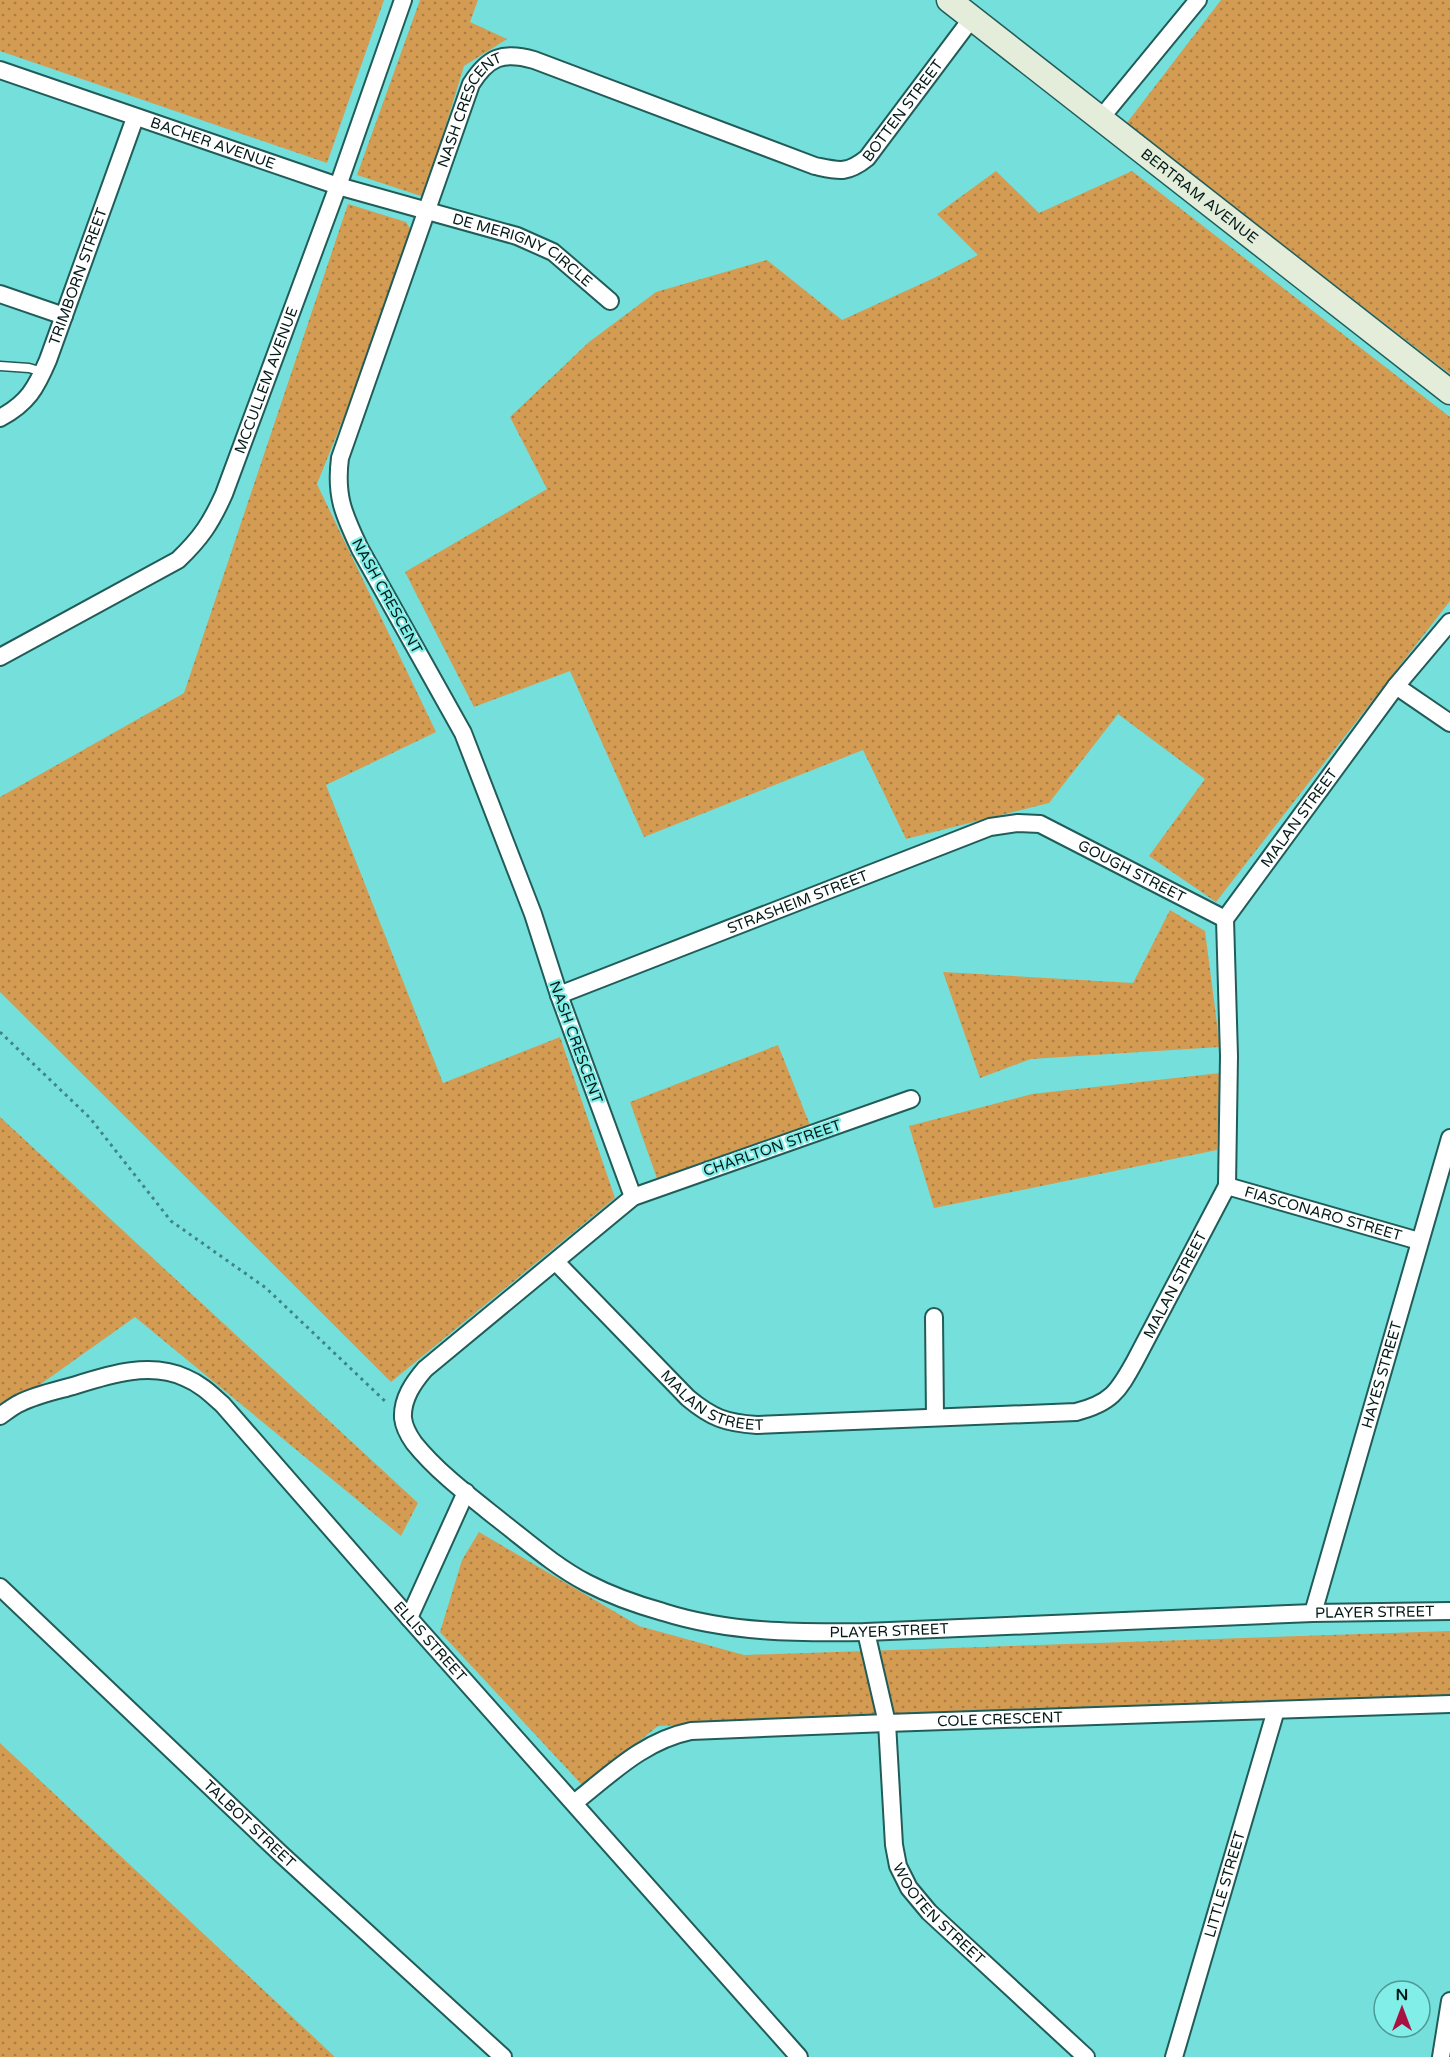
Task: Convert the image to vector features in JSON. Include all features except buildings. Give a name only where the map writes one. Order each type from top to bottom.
[{"type":"street","name":"MCCULLEM AVENUE","points":[[0,657],[177,560],[196,543],[211,523],[225,494],[338,186],[403,0]]},
{"type":"street","name":"BERTRAM AVENUE","points":[[949,0],[1450,392]]},
{"type":"street","points":[[1101,118],[1198,0]]},
{"type":"street","name":"BOTTEN STREET","points":[[814,166],[837,171],[854,168],[867,158],[972,18]]},
{"type":"street","name":"NASH CRESCENT","points":[[633,1197],[559,995],[533,914],[463,733],[360,549],[346,519],[339,497],[337,480],[340,458],[471,84],[480,69],[492,60],[503,56],[519,56],[534,60],[814,166]]},
{"type":"street","name":"BACHER AVENUE","points":[[0,70],[338,186],[427,211]]},
{"type":"street","name":"TRIMBORN STREET","points":[[0,417],[26,400],[36,387],[43,372],[135,118]]},
{"type":"street","name":"DE MERIGNY CIRCLE","points":[[427,211],[500,230],[539,244],[553,252],[610,301]]},
{"type":"street","points":[[0,294],[64,316]]},
{"type":"street","name":"MALAN STREET","points":[[556,1262],[688,1398],[705,1412],[720,1420],[757,1425],[1076,1413],[1093,1408],[1110,1398],[1123,1383],[1136,1361],[1227,1186],[1229,1056],[1225,919],[1396,686],[1450,622]]},
{"type":"street","points":[[1396,686],[1450,723]]},
{"type":"street","name":"STRASHEIM STREET","points":[[559,995],[990,827],[1018,823],[1040,824]]},
{"type":"street","name":"GOUGH STREET","points":[[1040,824],[1225,919]]},
{"type":"street","name":"CHARLTON STREET","points":[[633,1197],[911,1099]]},
{"type":"street","name":"HAYES STREET","points":[[1313,1613],[1450,1138]]},
{"type":"street","name":"FIASCONARO STREET","points":[[1227,1186],[1419,1241]]},
{"type":"street","points":[[403,1418],[409,1391],[425,1370],[633,1197]]},
{"type":"street","points":[[934,1317],[935,1418]]},
{"type":"street","name":"ELLIS STREET","points":[[0,1416],[19,1403],[120,1372],[150,1370],[185,1377],[205,1389],[224,1405],[409,1618],[800,2057]]},
{"type":"street","name":"PLAYER STREET","points":[[403,1418],[406,1431],[418,1447],[466,1492],[548,1558],[587,1583],[664,1613],[732,1628],[796,1633],[866,1632],[1313,1613],[1450,1611]]},
{"type":"street","points":[[409,1618],[466,1492]]},
{"type":"street","name":"TALBOT STREET","points":[[0,1587],[281,1854],[503,2057]]},
{"type":"street","name":"WOOTEN STREET","points":[[866,1632],[887,1723],[894,1845],[898,1866],[909,1888],[929,1912],[1086,2057]]},
{"type":"street","name":"COLE CRESCENT","points":[[574,1803],[643,1749],[664,1738],[710,1729],[1450,1704]]},
{"type":"street","name":"LITTLE STREET","points":[[1174,2057],[1276,1710]]},
{"type":"street","points":[[1441,2057],[1450,2001]]},
{"type":"lane","points":[[0,366],[29,368],[43,372]]},
{"type":"path","points":[[0,1032],[90,1118],[171,1221],[266,1288],[403,1418]]},
{"type":"shaded area","points":[[0,0],[384,0],[327,163],[0,51]]},
{"type":"shaded area","points":[[420,0],[478,0],[470,22],[507,39],[464,66],[424,197],[357,175]]},
{"type":"shaded area","points":[[1221,0],[1450,0],[1450,374],[1126,124]]},
{"type":"shaded area","points":[[996,171],[1039,213],[1132,171],[1450,417],[1450,601],[1216,902],[1149,856],[1205,779],[1118,714],[1049,803],[906,839],[863,750],[644,837],[570,671],[474,707],[405,572],[547,489],[510,417],[589,342],[656,292],[767,260],[842,320],[978,255],[937,214]]},
{"type":"shaded area","points":[[348,204],[406,222],[416,238],[317,484],[436,732],[326,785],[443,1083],[560,1037],[615,1198],[391,1382],[0,992],[0,797],[184,693]]},
{"type":"shaded area","points":[[1170,910],[1205,931],[1220,1047],[1031,1059],[980,1078],[943,972],[1133,983]]},
{"type":"shaded area","points":[[778,1045],[810,1125],[659,1184],[630,1102]]},
{"type":"shaded area","points":[[1220,1073],[1217,1150],[934,1208],[909,1126],[1032,1094]]},
{"type":"shaded area","points":[[0,1117],[418,1503],[401,1536],[135,1317],[0,1413]]},
{"type":"shaded area","points":[[479,1532],[639,1626],[744,1655],[1450,1631],[1450,1695],[658,1726],[583,1786],[440,1632],[462,1560]]},
{"type":"shaded area","points":[[0,1743],[335,2057],[0,2057]]}]
